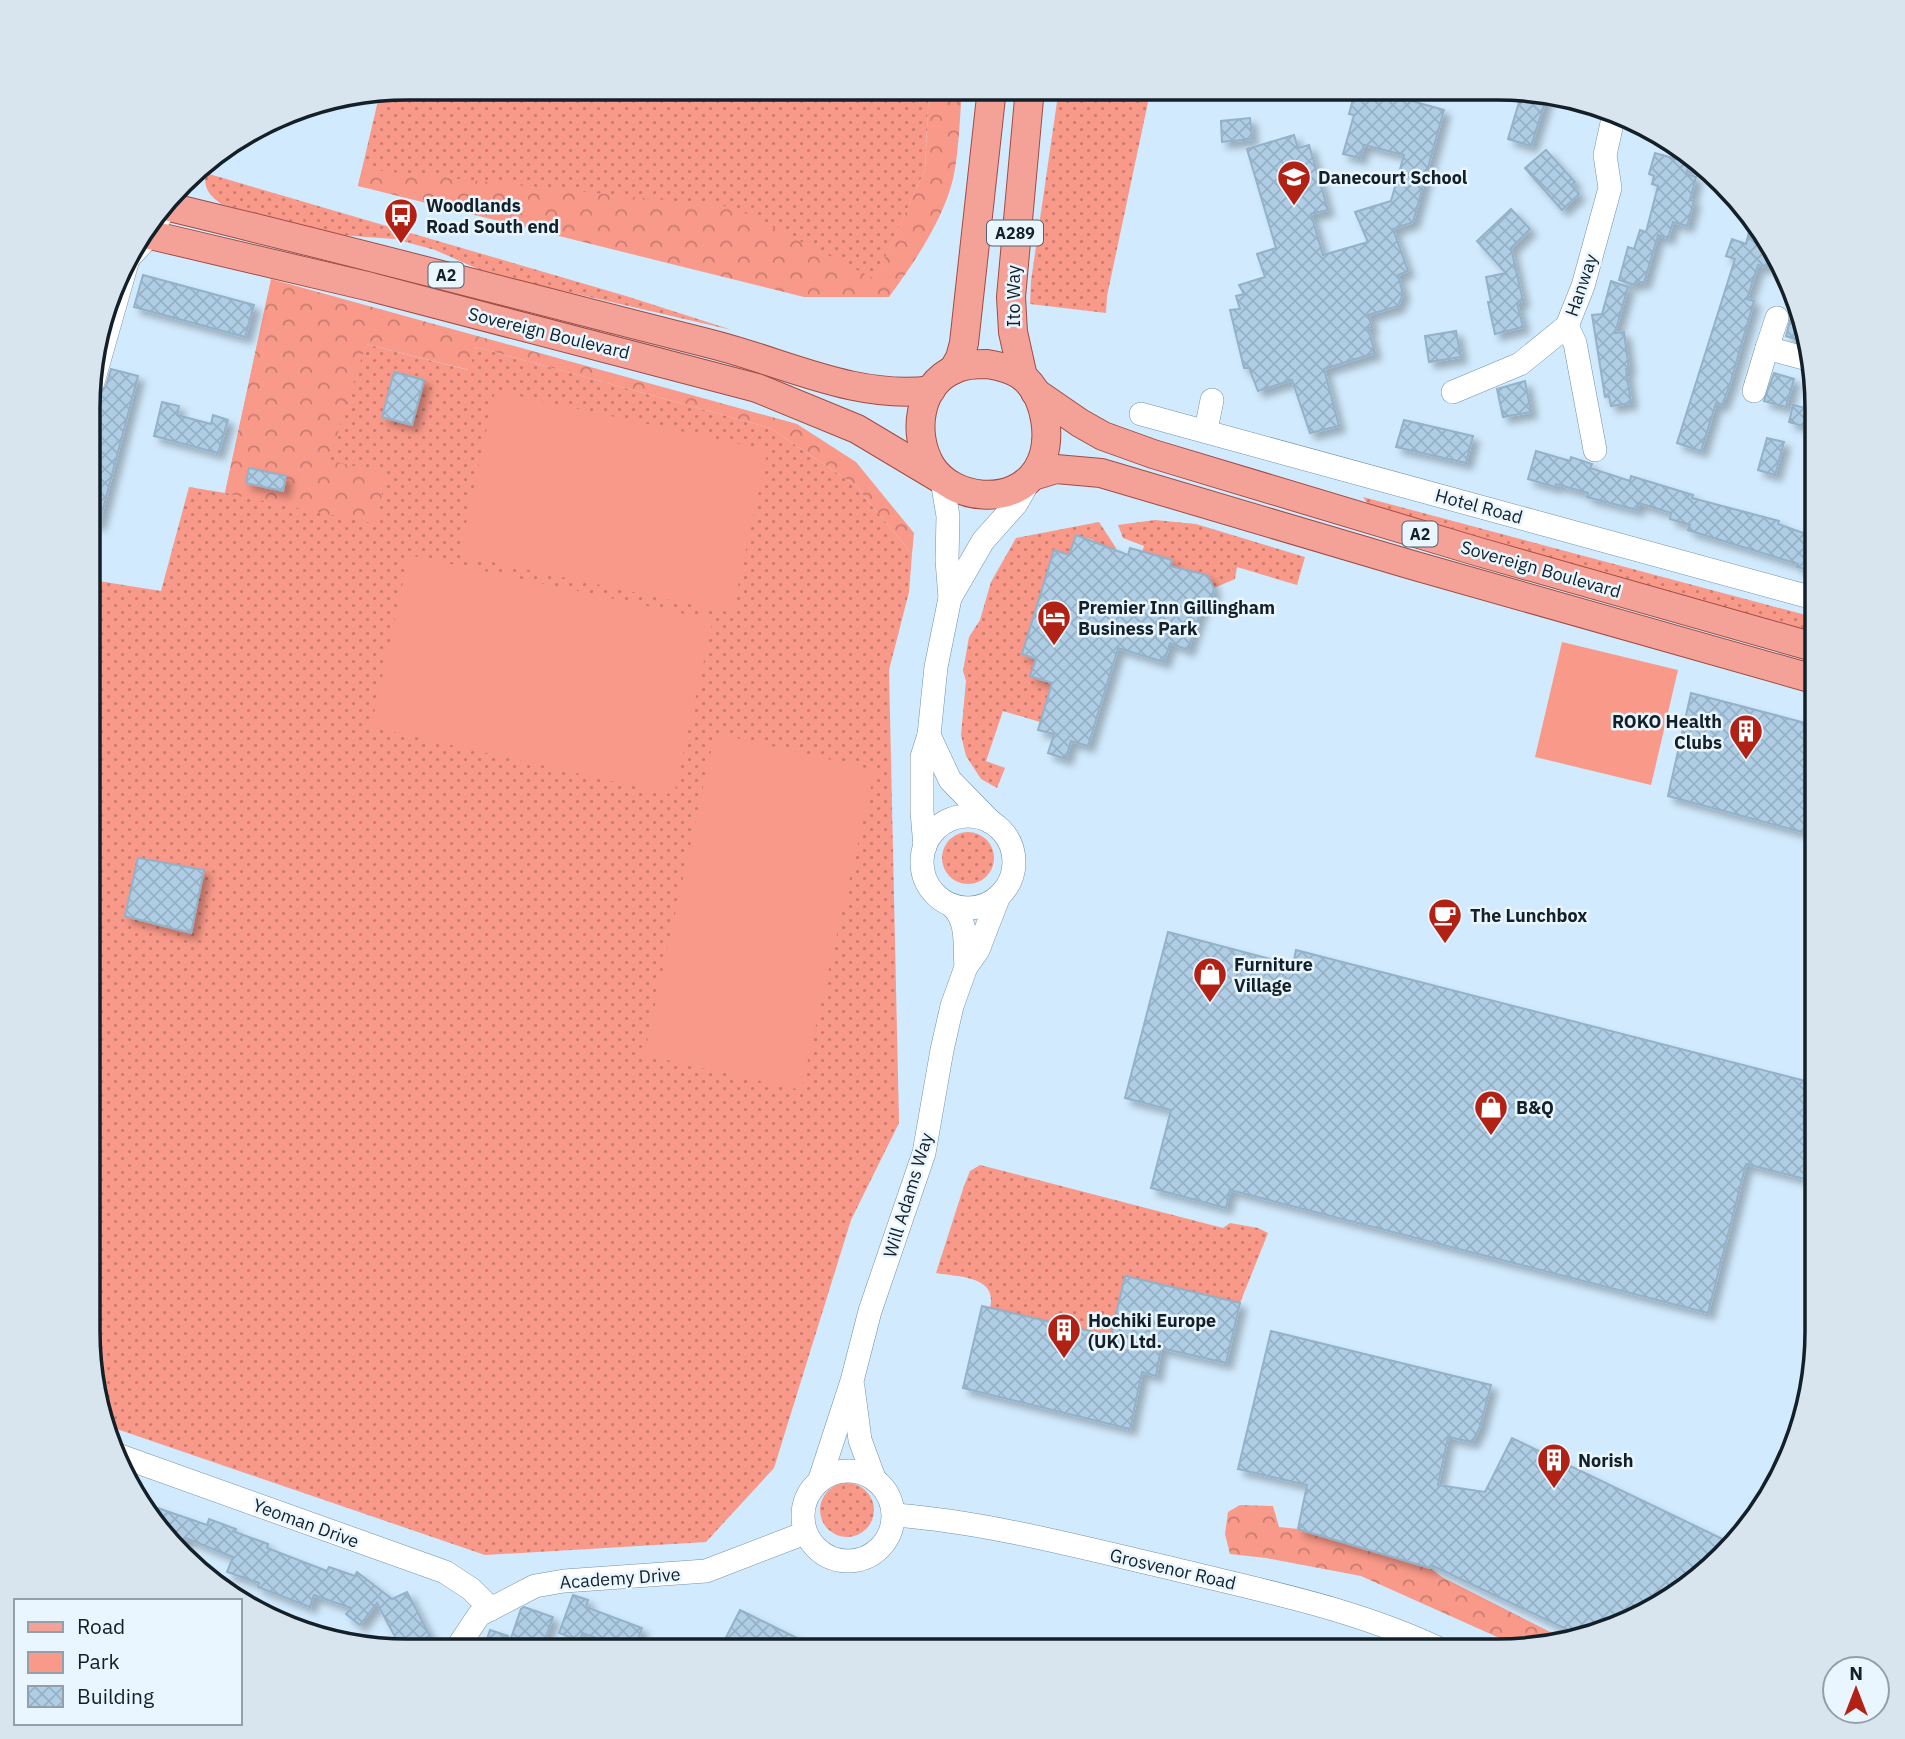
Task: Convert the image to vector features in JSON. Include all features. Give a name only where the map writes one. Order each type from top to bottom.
[{"type":"main road","name":"A289","points":[[953,370],[960,358],[967,324],[991,100]]},
{"type":"main road","name":"Ito Way","points":[[1029,100],[1011,297],[1013,332],[1029,384]]},
{"type":"main road","name":"Sovereign Boulevard","points":[[174,207],[762,358],[844,384],[905,392],[931,390]]},
{"type":"main road","name":"Sovereign Boulevard","points":[[153,236],[371,287],[757,388],[857,429],[941,479]]},
{"type":"main road","points":[[987,364],[1006,368],[1029,384],[1042,409],[1046,436],[1042,459],[1032,476],[1008,491],[984,495],[966,492],[941,479],[926,456],[920,428],[922,411],[931,390],[941,378],[953,370],[968,365],[987,364]]},
{"type":"main road","name":"Sovereign Boulevard","points":[[1029,384],[1080,423],[1103,436],[1153,454],[1479,552],[1805,645]]},
{"type":"main road","name":"Sovereign Boulevard","points":[[1032,476],[1056,469],[1101,473],[1805,677]]},
{"type":"street","name":"Hanway","points":[[1453,392],[1520,363],[1567,326],[1583,286],[1610,188],[1605,155],[1612,122]]},
{"type":"street","points":[[1754,391],[1777,318]]},
{"type":"street","points":[[1567,326],[1575,343],[1595,450]]},
{"type":"street","points":[[1767,348],[1801,357]]},
{"type":"street","points":[[1206,430],[1212,400]]},
{"type":"street","name":"Hotel Road","points":[[1141,414],[1805,596]]},
{"type":"street","points":[[950,598],[983,541],[1016,505],[1032,476]]},
{"type":"street","points":[[929,735],[950,780],[1010,842],[1014,860],[1012,878],[999,896],[977,908],[951,905],[937,896],[927,882],[923,866],[925,847],[922,757],[929,735],[936,667],[950,598],[948,516],[941,479]]},
{"type":"street","points":[[925,847],[933,833],[953,819],[978,818],[993,824]]},
{"type":"street","name":"Will Adams Way","points":[[820,1479],[852,1381],[870,1311],[924,1153],[945,1035],[966,967],[978,950],[999,896]]},
{"type":"street","name":"Will Adams Way","points":[[951,905],[958,912],[964,927],[966,967]]},
{"type":"street","name":"Will Adams Way","points":[[852,1381],[860,1440],[874,1478]]},
{"type":"street","name":"Yeoman Drive","points":[[128,1459],[445,1572],[471,1590],[491,1609]]},
{"type":"street","points":[[847,1470],[874,1478],[884,1488],[891,1500],[894,1515],[886,1542],[876,1552],[849,1562],[835,1560],[812,1545],[805,1533],[802,1518],[810,1490],[820,1479],[847,1470]]},
{"type":"street","name":"Grosvenor Road","points":[[894,1515],[941,1518],[1264,1590],[1355,1615],[1414,1639]]},
{"type":"street","name":"Academy Drive","points":[[463,1639],[479,1615],[535,1586],[564,1581],[706,1571],[805,1533]]},
{"type":"green space","points":[[928,100],[925,170],[875,280],[358,186],[378,101]]},
{"type":"green space","points":[[928,100],[961,100],[955,169],[948,194],[918,256],[889,297],[804,297],[358,186],[362,169],[733,207],[875,279],[925,170]]},
{"type":"green space","points":[[1057,100],[1148,100],[1107,296],[1106,313],[1030,304]]},
{"type":"green space","points":[[209,174],[626,296],[732,330],[487,273],[435,250],[395,239],[339,235],[221,204],[207,190],[205,178]]},
{"type":"green space","points":[[271,279],[797,424],[856,462],[914,533],[912,554],[855,485],[770,428],[476,347],[469,370],[366,344],[329,460],[387,474],[375,524],[225,493]]},
{"type":"green space","points":[[265,308],[366,344],[468,370],[476,347],[770,428],[855,485],[912,554],[909,592],[889,670],[899,1123],[851,1220],[774,1468],[706,1542],[485,1555],[116,1429],[102,1372],[100,1351],[100,581],[161,591],[189,487],[225,493]]},
{"type":"green space","points":[[495,391],[768,450],[732,613],[459,555]]},
{"type":"green space","points":[[1363,497],[1805,615],[1805,630],[1370,508]]},
{"type":"green space","points":[[1155,520],[1196,524],[1305,557],[1297,585],[1237,567],[1235,579],[1214,588],[1187,571],[1141,557],[1144,546],[1123,538],[1118,525]]},
{"type":"green space","points":[[1099,522],[1116,548],[1109,569],[1088,562],[1094,540],[1076,535],[1069,555],[1054,551],[1022,654],[1036,659],[1030,676],[1052,683],[1040,722],[1003,711],[986,761],[1005,768],[997,788],[981,779],[966,756],[961,735],[966,681],[963,671],[969,637],[980,620],[991,582],[1016,538]]},
{"type":"green space","points":[[409,555],[713,620],[674,795],[371,727]]},
{"type":"green space","points":[[1562,642],[1678,670],[1651,785],[1535,757]]},
{"type":"green space","points":[[715,733],[875,770],[801,1090],[644,1055]]},
{"type":"green space","points":[[968,832],[987,839],[994,858],[987,877],[968,884],[949,877],[942,858],[949,839]]},
{"type":"green space","points":[[980,1165],[1223,1228],[1230,1223],[1258,1228],[1268,1233],[1240,1303],[1111,1336],[990,1308],[991,1297],[982,1284],[965,1277],[936,1273],[970,1171]]},
{"type":"green space","points":[[847,1483],[866,1491],[874,1510],[866,1529],[847,1537],[828,1529],[820,1510],[828,1491]]},
{"type":"green space","points":[[1240,1505],[1273,1506],[1279,1527],[1298,1529],[1430,1568],[1442,1577],[1554,1634],[1502,1639],[1361,1576],[1230,1554],[1225,1534],[1228,1512]]},
{"type":"building","points":[[1353,100],[1409,100],[1444,110],[1413,222],[1393,229],[1408,271],[1398,275],[1403,294],[1398,306],[1368,315],[1372,327],[1368,328],[1375,353],[1324,369],[1339,426],[1310,433],[1292,380],[1258,391],[1249,368],[1244,368],[1230,310],[1240,309],[1236,296],[1244,294],[1239,285],[1265,277],[1257,254],[1276,248],[1247,149],[1294,135],[1298,148],[1309,145],[1328,210],[1311,214],[1323,255],[1368,242],[1355,212],[1391,201],[1404,155],[1364,145],[1360,158],[1343,154],[1354,115],[1349,114]]},
{"type":"building","points":[[1520,100],[1545,103],[1531,146],[1508,139]]},
{"type":"building","points":[[1250,118],[1252,139],[1222,142],[1221,121]]},
{"type":"building","points":[[1546,150],[1575,182],[1571,185],[1579,194],[1562,210],[1525,168]]},
{"type":"building","points":[[1655,153],[1681,160],[1689,166],[1686,174],[1696,177],[1690,200],[1694,201],[1687,226],[1673,222],[1668,238],[1658,235],[1644,283],[1636,281],[1635,285],[1619,280],[1628,247],[1634,249],[1640,230],[1646,232],[1658,186],[1652,184],[1654,176],[1649,174]]},
{"type":"building","points":[[1511,209],[1530,229],[1511,248],[1523,301],[1517,303],[1523,327],[1495,334],[1486,277],[1506,273],[1477,241]]},
{"type":"building","points":[[1749,231],[1768,262],[1767,267],[1758,265],[1747,299],[1754,301],[1730,384],[1722,405],[1716,403],[1701,451],[1677,443],[1735,259],[1726,256],[1732,239],[1746,244]]},
{"type":"building","points":[[143,275],[254,305],[245,337],[134,307]]},
{"type":"building","points":[[1611,281],[1628,287],[1615,333],[1624,332],[1631,403],[1611,406],[1609,396],[1605,397],[1592,315],[1602,314]]},
{"type":"building","points":[[1791,316],[1797,340],[1786,336]]},
{"type":"building","points":[[1456,331],[1461,357],[1429,362],[1425,336]]},
{"type":"building","points":[[111,369],[138,376],[100,520],[100,394],[106,386]]},
{"type":"building","points":[[394,372],[424,380],[412,425],[382,417]]},
{"type":"building","points":[[1774,373],[1794,379],[1786,407],[1764,401]]},
{"type":"building","points":[[1525,381],[1531,412],[1503,417],[1497,389]]},
{"type":"building","points":[[162,402],[179,406],[177,415],[211,424],[213,415],[228,420],[218,453],[154,436]]},
{"type":"building","points":[[1793,405],[1805,408],[1805,427],[1789,422]]},
{"type":"building","points":[[1404,420],[1473,436],[1466,463],[1396,447]]},
{"type":"building","points":[[1767,438],[1784,442],[1775,475],[1758,470]]},
{"type":"building","points":[[1536,451],[1570,461],[1571,457],[1592,464],[1590,468],[1630,481],[1631,476],[1693,495],[1692,498],[1779,521],[1778,524],[1805,534],[1805,569],[1797,567],[1798,564],[1688,530],[1690,525],[1670,519],[1671,513],[1639,503],[1637,510],[1587,497],[1588,493],[1528,479]]},
{"type":"building","points":[[249,468],[286,476],[283,491],[246,483]]},
{"type":"building","points":[[1076,535],[1128,555],[1130,548],[1172,560],[1170,566],[1207,575],[1214,588],[1212,598],[1203,604],[1188,650],[1170,643],[1164,662],[1118,648],[1088,746],[1071,741],[1066,759],[1048,753],[1054,734],[1038,730],[1052,683],[1030,676],[1036,659],[1022,654],[1054,550],[1069,555]]},
{"type":"building","name":"ROKO Health Clubs","points":[[1691,693],[1805,723],[1805,833],[1668,796]]},
{"type":"building","points":[[138,858],[204,870],[191,933],[125,916]]},
{"type":"building","name":"B&Q","points":[[1168,932],[1293,965],[1296,950],[1805,1081],[1805,1179],[1746,1164],[1708,1313],[1230,1190],[1226,1208],[1151,1188],[1171,1110],[1125,1098]]},
{"type":"building","name":"Hochiki Europe (UK) Ltd.","points":[[1125,1276],[1240,1303],[1226,1363],[1161,1348],[1156,1376],[1142,1372],[1130,1429],[963,1388],[982,1306],[1111,1336]]},
{"type":"building","points":[[1271,1331],[1491,1385],[1480,1427],[1472,1442],[1448,1437],[1438,1485],[1485,1492],[1512,1438],[1724,1540],[1685,1576],[1651,1598],[1615,1616],[1569,1631],[1431,1565],[1430,1568],[1298,1529],[1307,1485],[1238,1469]]},
{"type":"building","points":[[155,1507],[207,1525],[209,1519],[236,1529],[235,1532],[268,1544],[267,1548],[327,1571],[329,1567],[355,1576],[357,1572],[392,1599],[407,1592],[430,1636],[424,1639],[396,1639],[377,1603],[360,1625],[346,1614],[351,1608],[314,1595],[310,1607],[258,1587],[259,1583],[227,1572],[233,1557],[186,1538],[184,1543]]},
{"type":"building","points":[[573,1595],[588,1600],[586,1607],[642,1628],[638,1639],[599,1639],[582,1633],[580,1639],[575,1639],[559,1633]]},
{"type":"building","points":[[524,1607],[553,1617],[545,1639],[511,1639]]},
{"type":"building","points":[[740,1610],[799,1639],[725,1639]]},
{"type":"building","points":[[490,1630],[508,1636],[507,1639],[487,1639]]},
{"type":"place","name":"Danecourt School","points":[[1294,207]]},
{"type":"place","name":"Woodlands Road South end","points":[[401,245]]},
{"type":"place","name":"Premier Inn Gillingham Business Park","points":[[1054,647]]},
{"type":"place","name":"ROKO Health Clubs","points":[[1746,761]]},
{"type":"place","name":"The Lunchbox","points":[[1445,945]]},
{"type":"place","name":"Furniture Village","points":[[1210,1004]]},
{"type":"place","name":"B&Q","points":[[1491,1137]]},
{"type":"place","name":"Hochiki Europe (UK) Ltd.","points":[[1064,1360]]},
{"type":"place","name":"Norish","points":[[1554,1490]]}]
